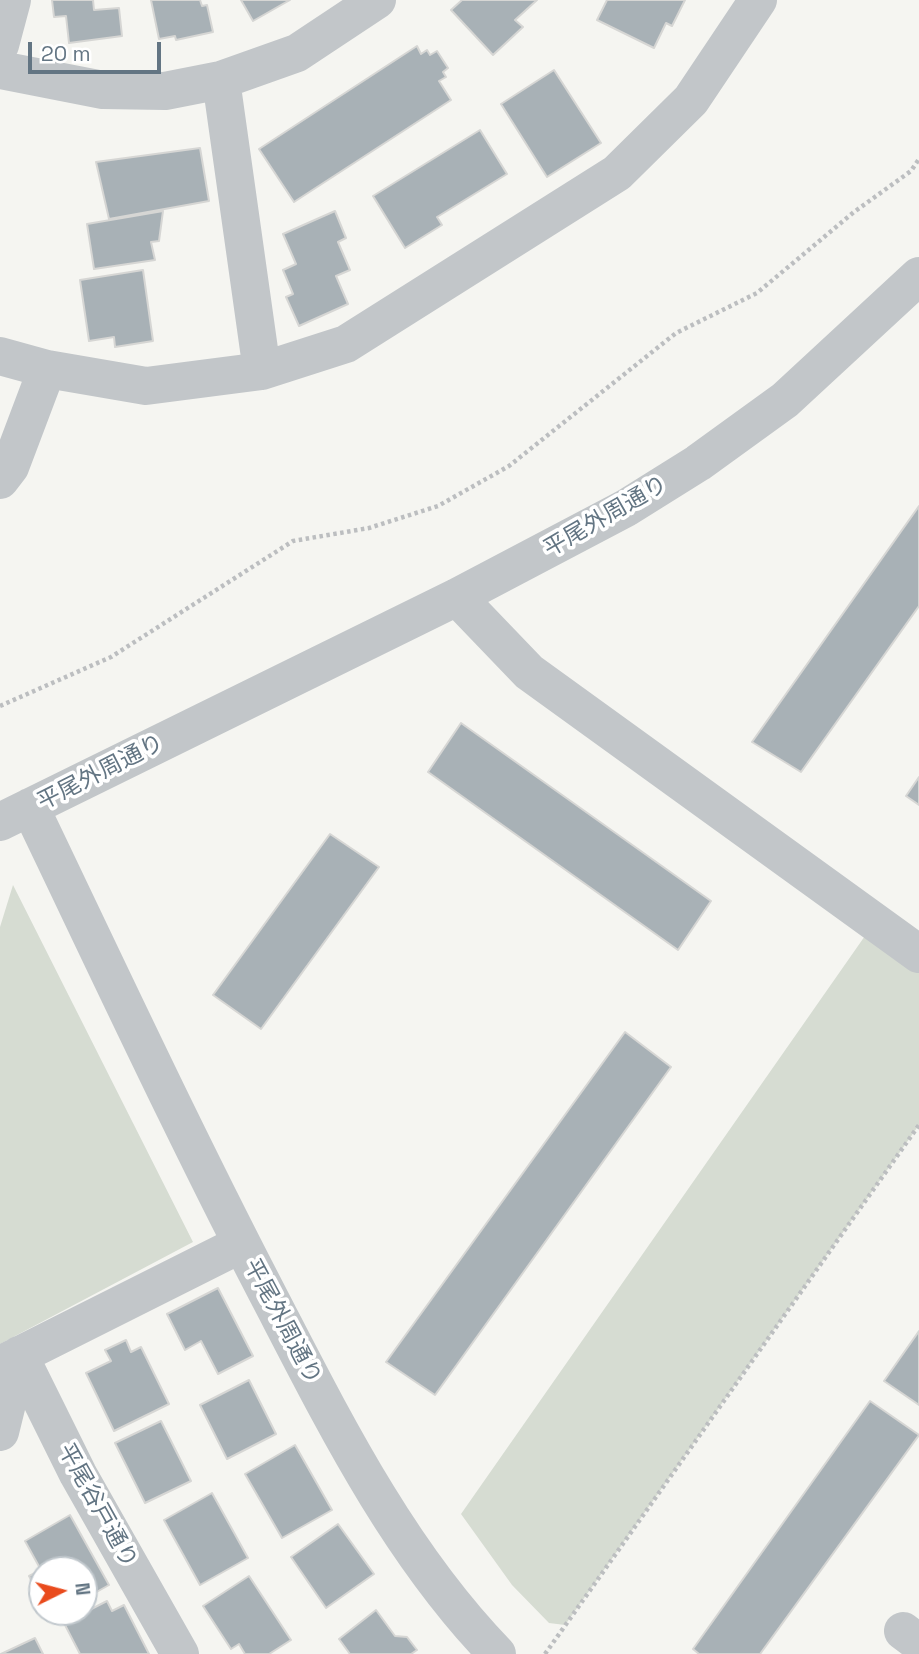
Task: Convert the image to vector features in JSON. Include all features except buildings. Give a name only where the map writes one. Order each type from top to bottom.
[{"type":"street","points":[[0,45],[12,0]]},
{"type":"street","points":[[0,70],[103,90],[165,91],[220,80],[297,53],[377,0]]},
{"type":"street","points":[[0,356],[47,369],[146,386],[262,371],[346,344],[617,173],[691,100],[758,0]]},
{"type":"street","points":[[220,80],[262,371]]},
{"type":"street","name":"平尾外周通り","points":[[497,1654],[427,1571],[344,1441],[15,814],[457,597],[626,508],[698,463],[785,400],[919,276]]},
{"type":"street","points":[[0,480],[10,467],[47,369]]},
{"type":"street","points":[[457,597],[529,672],[919,954]]},
{"type":"street","points":[[0,1432],[9,1360],[241,1244]]},
{"type":"street","name":"平尾谷戸通り","points":[[9,1360],[78,1474],[180,1654]]},
{"type":"path","points":[[0,706],[111,657],[293,541],[369,528],[438,506],[509,466],[676,333],[757,293],[854,212],[911,171],[919,159]]},
{"type":"path","points":[[545,1654],[919,1125]]},
{"type":"shaded area","points":[[13,885],[193,1242],[0,1344],[0,927]]},
{"type":"shaded area","points":[[874,923],[919,954],[919,1125],[565,1625],[549,1623],[512,1585],[461,1514]]}]
